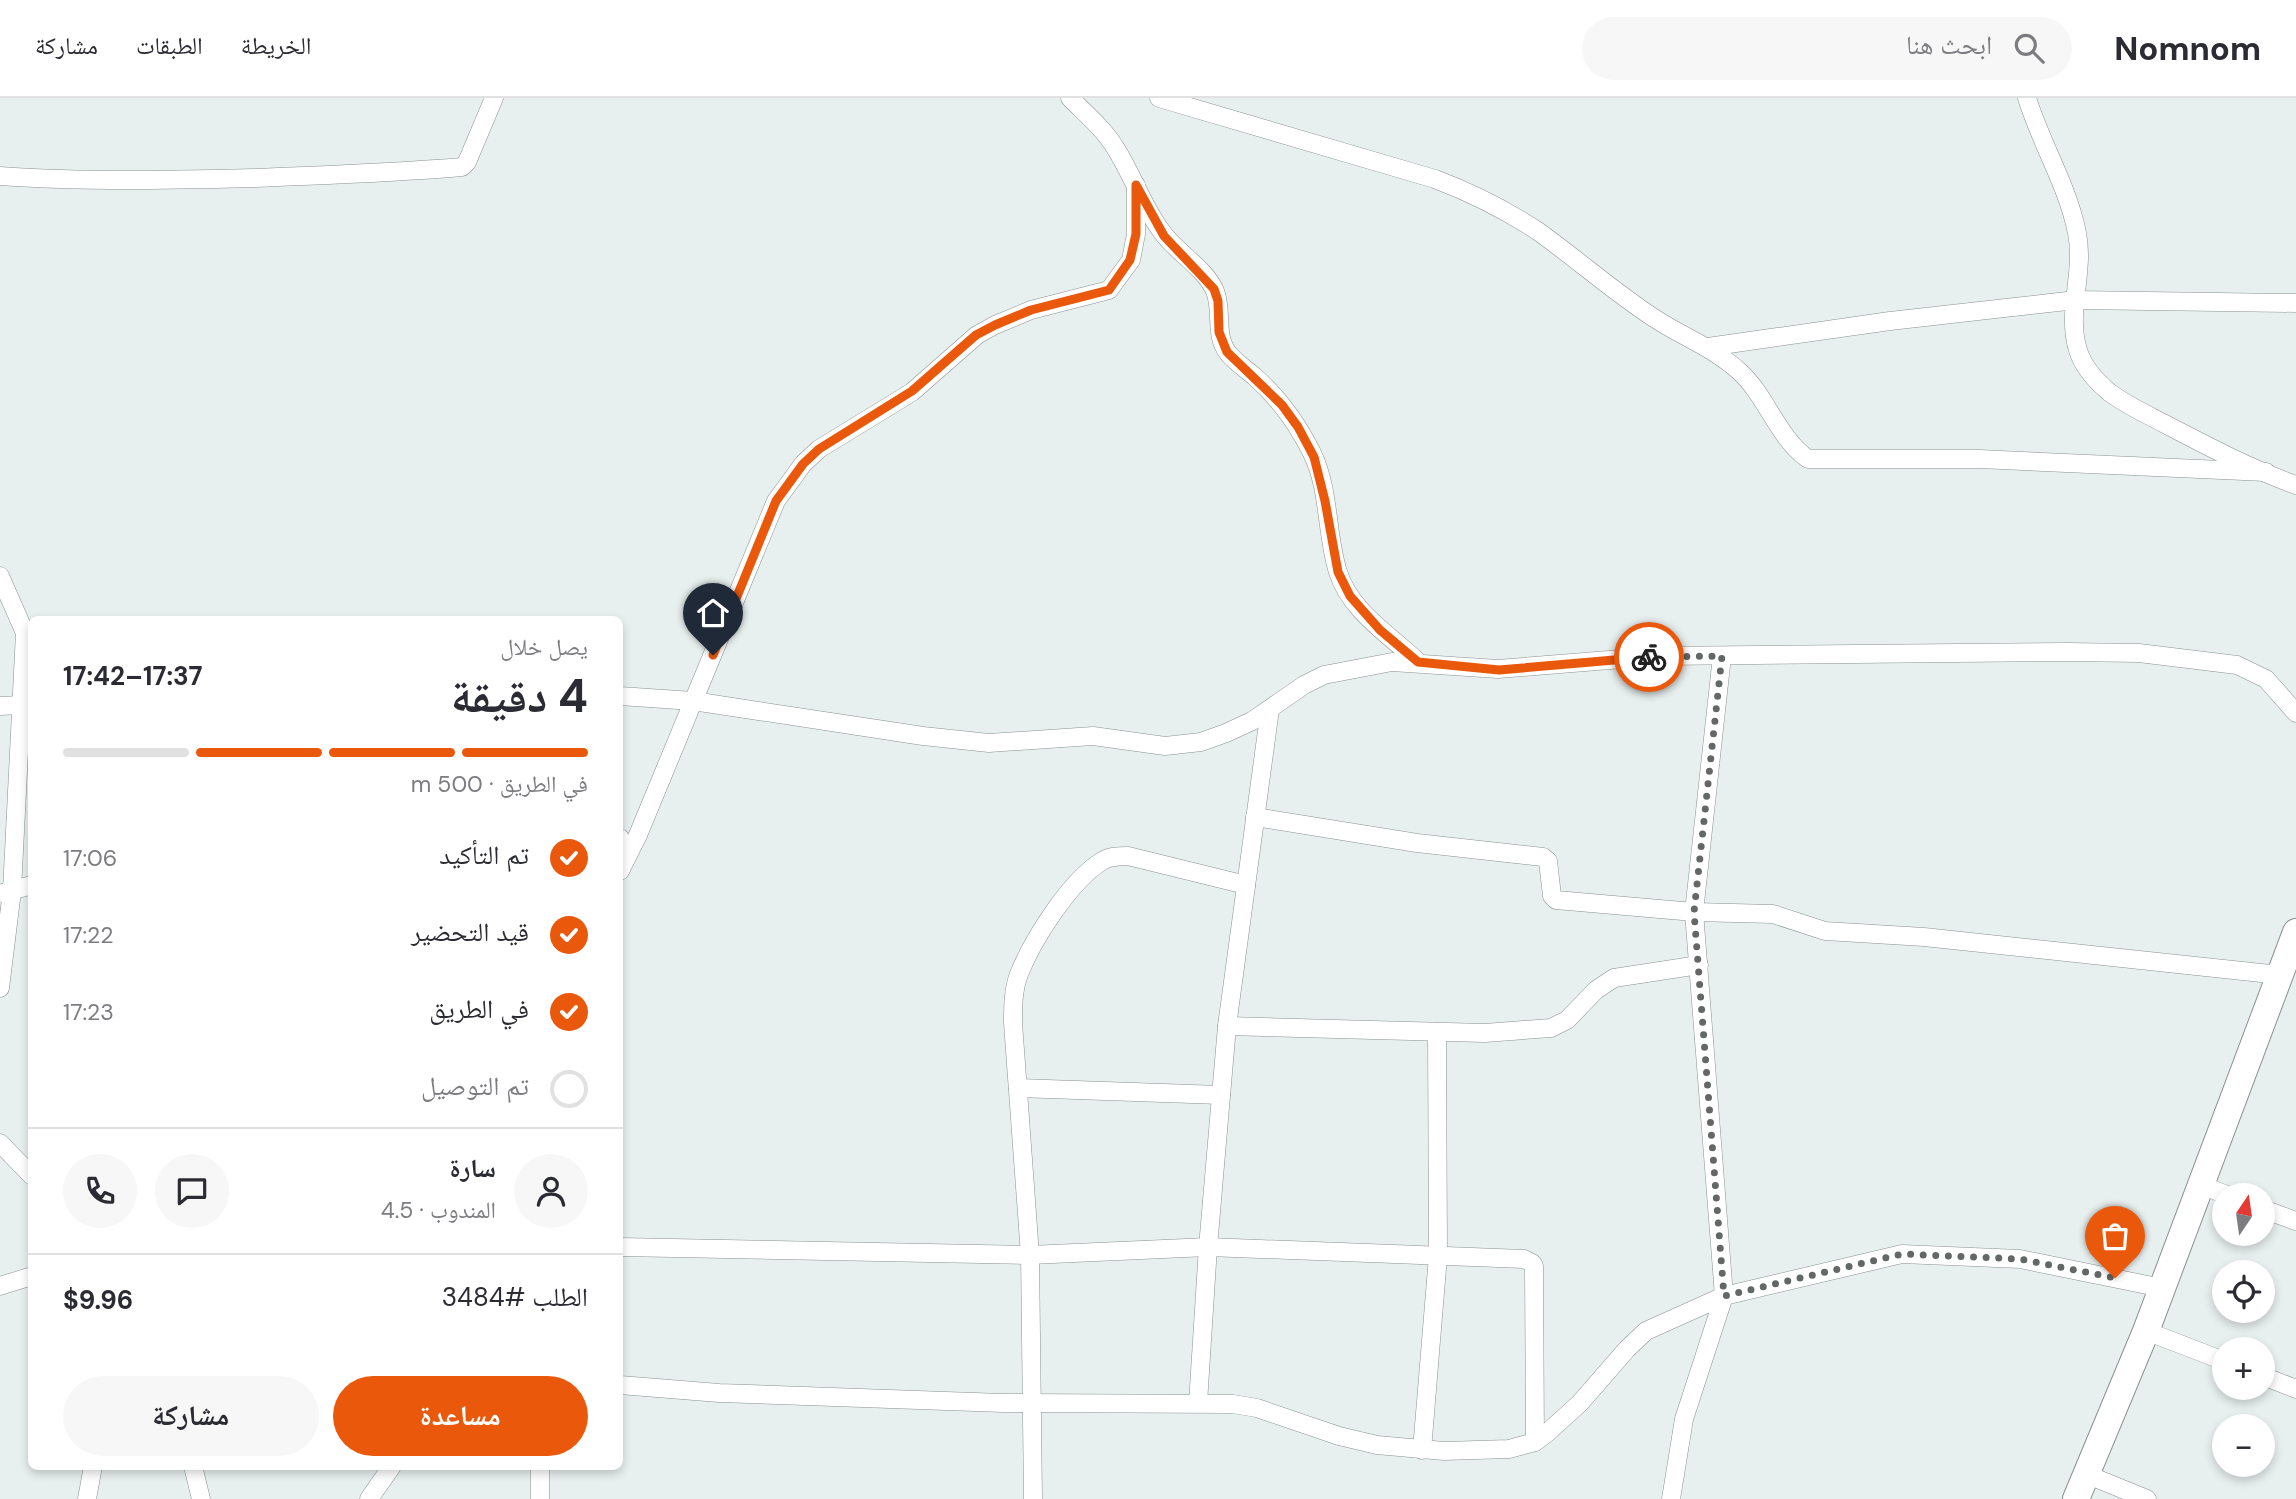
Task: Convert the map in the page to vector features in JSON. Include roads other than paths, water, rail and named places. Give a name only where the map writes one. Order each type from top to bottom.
[{"type":"street","points":[[0,176],[74,181],[178,180],[394,173],[462,167],[467,162],[494,98]]},
{"type":"street","points":[[1070,98],[1117,149],[1164,236],[1214,289],[1218,301],[1219,332],[1227,352],[1282,405],[1298,427],[1314,457],[1338,572],[1344,585],[1380,630],[1418,662]]},
{"type":"street","points":[[1159,98],[1435,179],[1474,194],[1539,233],[1656,320],[1708,347],[1742,373],[1765,402],[1794,447],[1808,459],[1979,459],[2266,472]]},
{"type":"street","points":[[2027,98],[2072,209],[2080,260],[2073,328],[2078,352],[2088,371],[2109,392],[2193,439],[2296,485]]},
{"type":"street","points":[[623,864],[638,835],[776,501],[803,464],[819,449],[912,391],[976,335],[1031,310],[1109,290],[1130,260],[1136,234],[1136,185]]},
{"type":"street","points":[[1708,347],[1889,321],[2076,300],[2296,303]]},
{"type":"street","points":[[0,576],[28,645],[0,988]]},
{"type":"street","points":[[623,696],[693,701],[923,736],[989,743],[1093,736],[1165,746],[1200,742],[1226,733],[1270,709],[1304,685],[1324,676],[1392,662],[1499,670],[1659,656],[2139,653],[2237,665],[2266,679],[2296,713]]},
{"type":"street","points":[[1671,1499],[1684,1419],[1724,1296],[1694,912],[1722,656]]},
{"type":"street","points":[[0,706],[21,705]]},
{"type":"street","points":[[1198,1403],[1227,1026],[1270,709]]},
{"type":"street","points":[[1255,817],[1417,843],[1543,858],[1548,861],[1552,896],[1556,900],[1694,912],[1773,914],[1825,931],[1924,937],[2280,975]]},
{"type":"street","points":[[1033,1499],[1030,1255],[1013,1013],[1018,977],[1058,904],[1103,859],[1128,856],[1246,885]]},
{"type":"street","points":[[6,893],[28,886]]},
{"type":"street","points":[[2076,1499],[2146,1331],[2296,932]]},
{"type":"street","points":[[1227,1026],[1485,1033],[1551,1028],[1567,1020],[1604,983],[1614,978],[1699,965]]},
{"type":"street","points":[[1422,1450],[1438,1256],[1437,1032]]},
{"type":"street","points":[[1018,1088],[1221,1096]]},
{"type":"street","points":[[0,1143],[28,1172]]},
{"type":"street","points":[[2201,1185],[2212,1189]]},
{"type":"street","points":[[2275,1213],[2296,1221]]},
{"type":"street","points":[[623,1247],[1030,1255],[1208,1247],[1516,1258],[1532,1263],[1535,1442]]},
{"type":"street","points":[[623,1385],[719,1393],[1031,1404],[1233,1404],[1257,1408],[1339,1436],[1377,1445],[1422,1450],[1509,1449],[1535,1442],[1580,1403],[1646,1331],[1724,1296],[1902,1254],[2020,1259],[2162,1287]]},
{"type":"street","points":[[0,1286],[28,1277]]},
{"type":"street","points":[[2146,1331],[2212,1356]]},
{"type":"street","points":[[2275,1381],[2296,1389]]},
{"type":"street","points":[[87,1499],[92,1470]]},
{"type":"street","points":[[194,1470],[201,1499]]},
{"type":"street","points":[[369,1499],[389,1470]]},
{"type":"street","points":[[540,1470],[540,1499]]},
{"type":"street","points":[[2088,1475],[2147,1499]]}]
